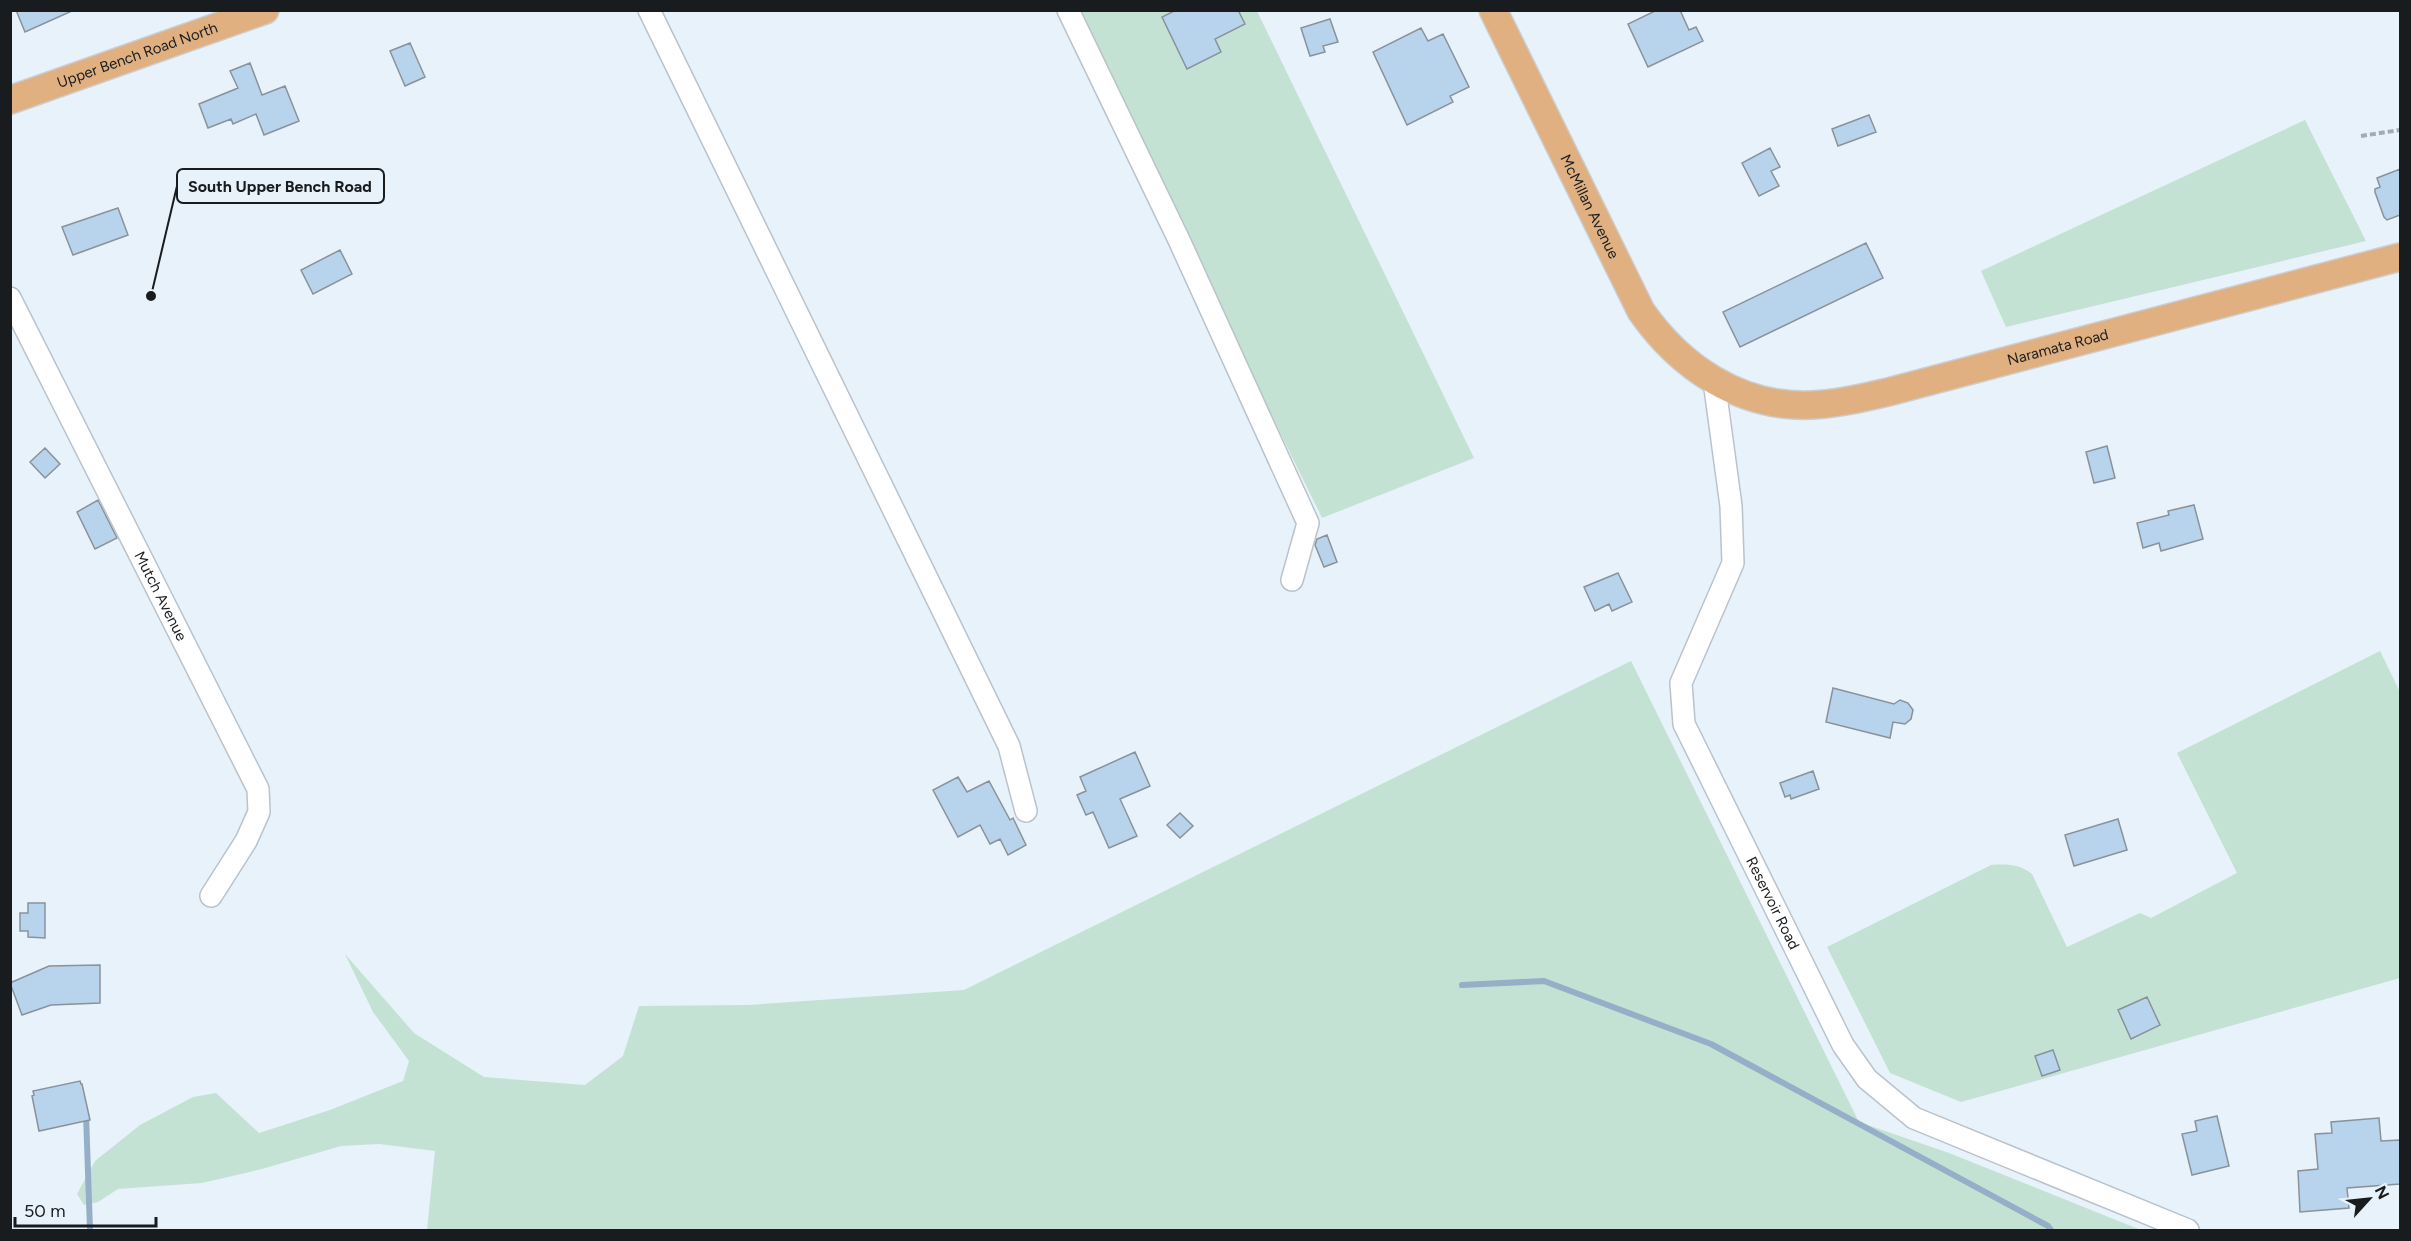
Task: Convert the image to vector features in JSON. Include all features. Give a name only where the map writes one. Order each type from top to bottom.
[{"type":"main road","name":"Upper Bench Road North","points":[[10,100],[265,10]]},
{"type":"main road","name":"McMillan Avenue","points":[[1493,10],[1641,311],[1664,342],[1690,366],[1714,381]]},
{"type":"main road","name":"Naramata Road","points":[[1714,381],[1762,401],[1811,405],[1842,402],[1904,388],[2400,257]]},
{"type":"street","points":[[649,10],[1009,746],[1026,812]]},
{"type":"street","points":[[1068,10],[1179,240],[1308,523],[1292,580]]},
{"type":"street","name":"Mutch Avenue","points":[[10,298],[258,789],[259,812],[246,841],[211,896]]},
{"type":"street","name":"Reservoir Road","points":[[1714,381],[1731,506],[1733,563],[1681,683],[1684,724],[1843,1045],[1867,1080],[1914,1118],[2188,1230]]},
{"type":"path","points":[[2361,136],[2386,130],[2400,130]]},
{"type":"green space","points":[[1073,11],[1257,11],[1474,458],[1322,518]]},
{"type":"green space","points":[[2305,120],[2366,241],[2006,327],[1981,271]]},
{"type":"green space","points":[[2380,651],[2400,692],[2400,978],[1961,1102],[1890,1073],[1827,947],[1991,865],[2013,865],[2032,874],[2067,947],[2140,913],[2151,918],[2237,873],[2177,753]]},
{"type":"green space","points":[[1631,661],[1859,1122],[1949,1153],[2141,1230],[427,1230],[435,1151],[379,1144],[341,1146],[262,1169],[202,1183],[118,1189],[98,1202],[84,1205],[77,1194],[95,1161],[140,1125],[193,1097],[216,1093],[259,1133],[330,1110],[403,1081],[409,1061],[373,1012],[345,954],[414,1033],[484,1077],[585,1085],[623,1056],[639,1006],[748,1005],[964,990]]},
{"type":"building","points":[[16,10],[74,10],[25,32]]},
{"type":"building","points":[[1176,10],[1238,10],[1245,24],[1215,39],[1221,52],[1187,69],[1162,17]]},
{"type":"building","points":[[1657,10],[1680,10],[1689,30],[1696,27],[1703,41],[1648,67],[1628,24]]},
{"type":"building","points":[[1330,19],[1338,42],[1323,46],[1325,52],[1310,56],[1301,28]]},
{"type":"building","points":[[1421,28],[1428,41],[1443,34],[1469,87],[1450,96],[1453,102],[1407,125],[1373,52]]},
{"type":"building","points":[[410,43],[425,77],[405,86],[390,51]]},
{"type":"building","points":[[250,63],[262,95],[285,86],[299,121],[264,135],[256,114],[233,124],[231,119],[208,128],[199,104],[238,88],[230,71]]},
{"type":"building","points":[[1869,115],[1876,132],[1838,146],[1832,129]]},
{"type":"building","points":[[1770,148],[1780,167],[1771,171],[1779,186],[1759,196],[1742,163]]},
{"type":"building","points":[[2400,169],[2400,215],[2387,220],[2375,192],[2375,189],[2380,187],[2377,178]]},
{"type":"building","points":[[118,208],[128,235],[73,255],[62,227]]},
{"type":"building","points":[[1866,243],[1883,278],[1740,347],[1723,312]]},
{"type":"building","points":[[340,250],[352,274],[313,294],[301,270]]},
{"type":"building","points":[[2107,446],[2115,478],[2094,483],[2086,452]]},
{"type":"building","points":[[45,448],[60,464],[45,478],[30,462]]},
{"type":"building","points":[[98,500],[117,538],[95,549],[77,512]]},
{"type":"building","points":[[2194,505],[2203,539],[2161,551],[2159,543],[2143,548],[2137,523],[2169,515],[2168,511]]},
{"type":"building","points":[[1327,535],[1337,562],[1324,567],[1315,545],[1317,539]]},
{"type":"building","points":[[1618,573],[1632,602],[1612,611],[1609,604],[1595,611],[1584,587]]},
{"type":"building","points":[[1833,688],[1894,704],[1900,700],[1908,703],[1913,710],[1911,719],[1905,724],[1893,722],[1890,738],[1826,722]]},
{"type":"building","points":[[1135,752],[1150,786],[1120,799],[1137,836],[1109,848],[1093,812],[1086,815],[1077,795],[1086,791],[1080,777]]},
{"type":"building","points":[[1813,771],[1819,789],[1791,799],[1790,795],[1785,797],[1780,783]]},
{"type":"building","points":[[958,777],[967,792],[989,781],[1010,820],[1013,818],[1026,845],[1008,855],[1000,839],[990,844],[980,825],[958,837],[933,790]]},
{"type":"building","points":[[1180,813],[1193,826],[1180,838],[1167,825]]},
{"type":"building","points":[[2118,819],[2127,850],[2074,866],[2065,835]]},
{"type":"building","points":[[28,903],[45,903],[45,938],[28,937],[28,931],[20,931],[20,913],[28,913]]},
{"type":"building","points":[[100,965],[100,1003],[51,1005],[22,1015],[10,983],[49,966]]},
{"type":"building","points":[[2147,997],[2160,1025],[2131,1039],[2118,1010]]},
{"type":"building","points":[[2053,1050],[2060,1070],[2042,1076],[2035,1056]]},
{"type":"building","points":[[80,1081],[90,1120],[39,1131],[33,1091]]},
{"type":"building","points":[[2217,1116],[2229,1166],[2192,1175],[2182,1134],[2197,1131],[2195,1121]]},
{"type":"building","points":[[2379,1118],[2381,1141],[2400,1140],[2400,1184],[2347,1188],[2349,1208],[2300,1212],[2298,1171],[2318,1169],[2315,1134],[2332,1133],[2331,1122]]},
{"type":"waterway","points":[[1462,985],[1544,981],[1711,1044],[2048,1226],[2051,1230]]},
{"type":"waterway","points":[[86,1114],[90,1230]]},
{"type":"place","name":"South Upper Bench Road","points":[[151,296]]}]
